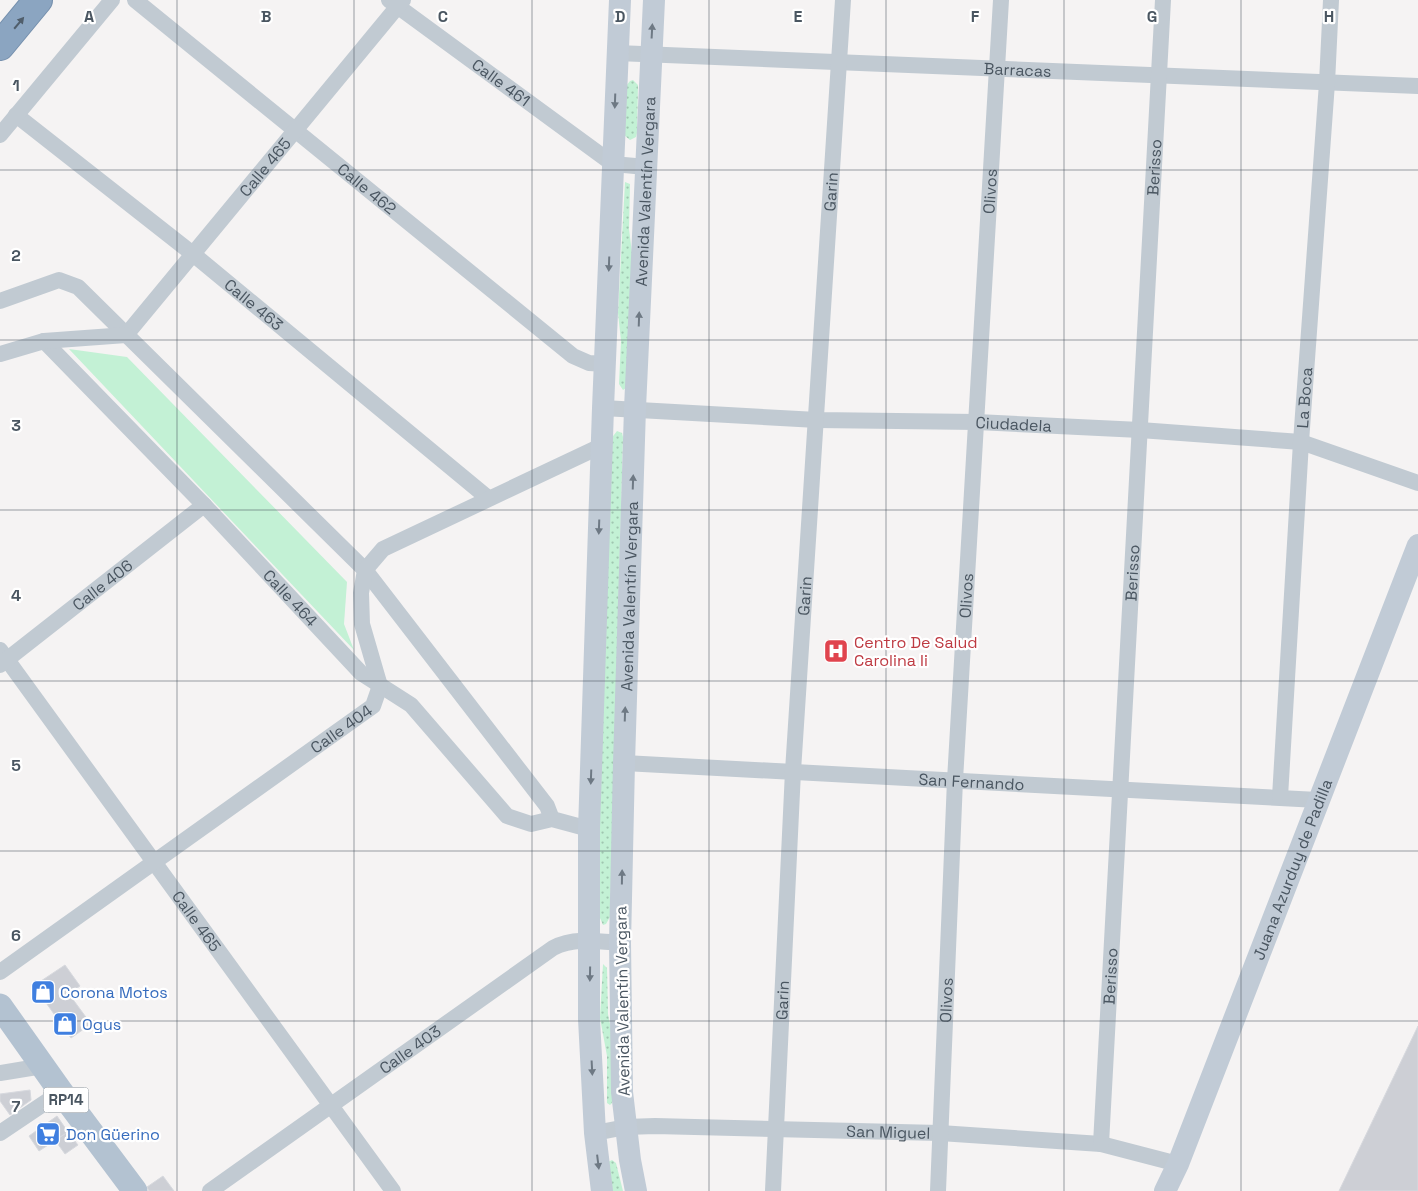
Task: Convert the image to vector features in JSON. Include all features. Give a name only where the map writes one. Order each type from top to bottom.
[{"type":"highway","points":[[0,18],[15,0]]},
{"type":"highway","points":[[0,46],[38,0]]},
{"type":"main road","name":"RP14","points":[[0,1006],[60,1092],[135,1191]]},
{"type":"street","points":[[0,135],[112,0]]},
{"type":"street","name":"Calle 462","points":[[134,0],[296,129],[573,356],[589,363],[605,364]]},
{"type":"street","name":"Avenida Valentín Vergara","points":[[602,1191],[595,1133],[589,1019],[591,940],[589,828],[602,408],[620,0]]},
{"type":"street","name":"Avenida Valentín Vergara","points":[[636,1191],[622,1092],[620,943],[635,408],[654,0]]},
{"type":"street","name":"Garin","points":[[773,1191],[793,771],[843,0]]},
{"type":"street","name":"Olivos","points":[[938,1191],[955,780],[1001,0]]},
{"type":"street","name":"Berisso","points":[[1101,1144],[1163,0]]},
{"type":"street","name":"La Boca","points":[[1280,797],[1301,442],[1327,83],[1331,0]]},
{"type":"street","name":"Calle 465","points":[[126,335],[296,129],[396,2]]},
{"type":"street","name":"Calle 461","points":[[396,2],[612,164]]},
{"type":"street","name":"Barracas","points":[[617,52],[997,70],[1418,86]]},
{"type":"street","name":"Calle 463","points":[[16,115],[193,254],[488,498]]},
{"type":"street","points":[[612,164],[646,167]]},
{"type":"street","points":[[0,302],[59,280],[78,287],[365,570],[546,806],[552,819]]},
{"type":"street","points":[[0,354],[44,341],[126,335]]},
{"type":"street","name":"Calle 464","points":[[44,341],[204,505],[361,673],[411,705],[507,816],[532,824],[552,819],[589,828]]},
{"type":"street","name":"Ciudadela","points":[[602,408],[635,408],[817,420],[977,422],[1140,430],[1301,442],[1418,483]]},
{"type":"street","points":[[365,570],[383,549],[601,446]]},
{"type":"street","name":"Calle 406","points":[[2,659],[204,505]]},
{"type":"street","name":"Juana Azurduy de Padilla","points":[[1165,1191],[1178,1164],[1418,545]]},
{"type":"street","name":"Calle 404","points":[[0,972],[373,706],[380,686],[362,624],[361,593],[365,570]]},
{"type":"street","name":"Calle 465","points":[[2,659],[332,1105],[393,1191]]},
{"type":"street","name":"San Fernando","points":[[624,764],[793,771],[1318,800]]},
{"type":"street","name":"Calle 403","points":[[210,1191],[553,948],[566,943],[591,940],[620,943]]},
{"type":"street","points":[[0,1073],[43,1066]]},
{"type":"street","points":[[0,1133],[60,1092]]},
{"type":"street","name":"San Miguel","points":[[595,1133],[626,1127],[776,1128],[940,1133],[1101,1144],[1178,1164]]},
{"type":"green space","points":[[633,80],[638,85],[637,133],[636,137],[630,140],[624,135],[626,86]]},
{"type":"green space","points":[[625,182],[630,184],[629,229],[633,261],[626,388],[623,390],[619,384],[621,341],[618,313]]},
{"type":"green space","points":[[69,349],[127,357],[347,582],[344,624],[354,650]]},
{"type":"green space","points":[[617,431],[622,433],[623,437],[610,917],[606,924],[603,925],[597,911],[610,440]]},
{"type":"green space","points":[[603,964],[607,968],[608,1014],[613,1039],[612,1103],[610,1105],[607,1103],[607,1056],[600,1018]]},
{"type":"green space","points":[[612,1160],[616,1163],[623,1191],[609,1191],[608,1162]]},
{"type":"building","points":[[65,965],[80,986],[69,994],[91,1024],[71,1038],[37,990],[41,981]]},
{"type":"building","points":[[1418,1026],[1418,1191],[1339,1191]]},
{"type":"building","points":[[30,1090],[31,1100],[10,1115],[0,1101],[0,1094]]},
{"type":"building","name":"Don Güerino","points":[[57,1116],[68,1132],[39,1151],[29,1136]]},
{"type":"building","points":[[68,1132],[78,1145],[65,1154],[55,1140]]},
{"type":"building","points":[[163,1176],[174,1191],[149,1191],[147,1187]]},
{"type":"place","name":"Centro De Salud Carolina Ii","points":[[836,651]]},
{"type":"place","name":"Corona Motos","points":[[43,992]]},
{"type":"place","name":"Ogus","points":[[65,1024]]},
{"type":"place","name":"Don Güerino","points":[[48,1134]]}]
